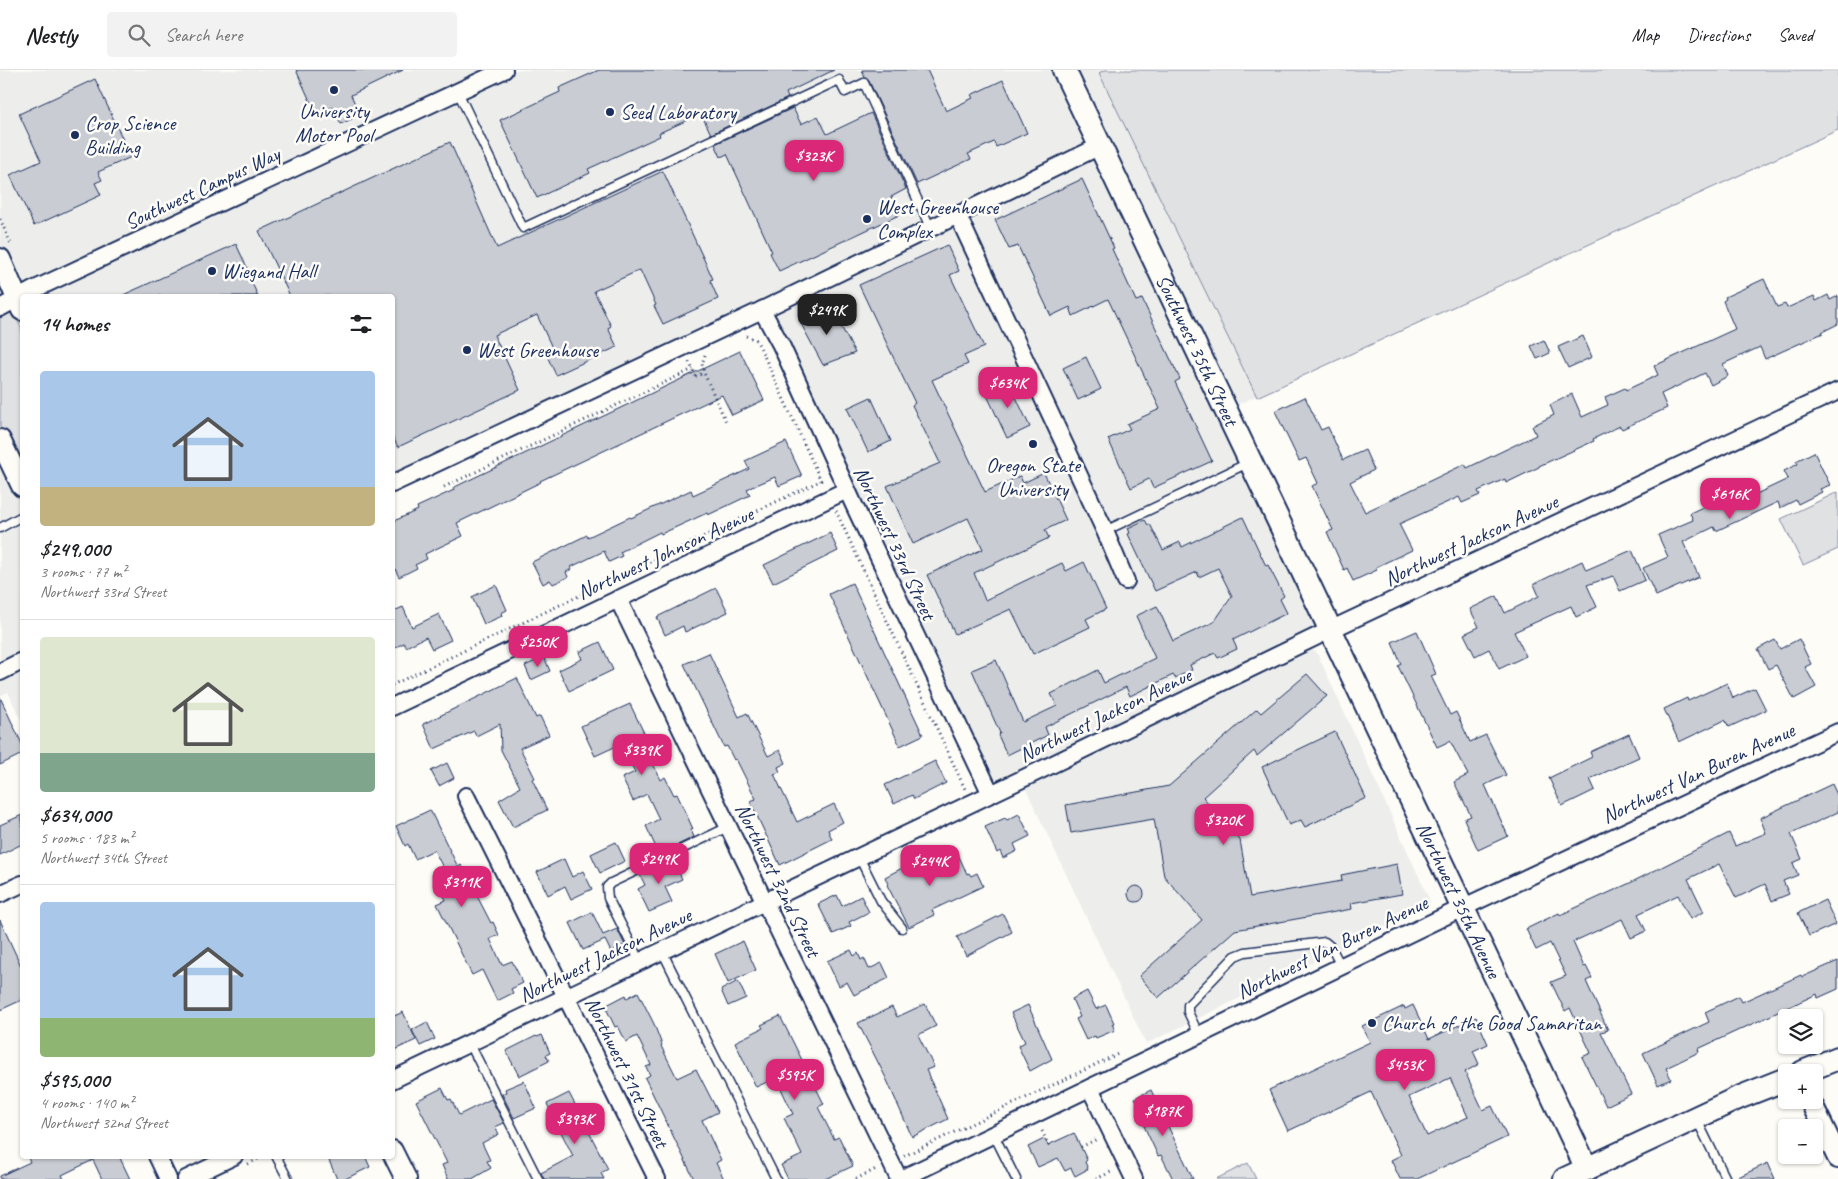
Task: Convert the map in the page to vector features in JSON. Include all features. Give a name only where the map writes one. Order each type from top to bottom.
[{"type":"main road","name":"Southwest 35th Street","points":[[1064,70],[1330,630]]},
{"type":"main road","name":"Northwest 35th Avenue","points":[[1330,630],[1462,908],[1593,1174]]},
{"type":"main road","points":[[1823,1064],[1838,1058]]},
{"type":"main road","points":[[1565,1179],[1593,1174],[1696,1118],[1738,1098],[1778,1082]]},
{"type":"street","name":"Southwest Campus Way","points":[[41,294],[504,70]]},
{"type":"street","points":[[395,483],[762,310],[1100,146]]},
{"type":"street","points":[[957,214],[1105,531],[1126,581]]},
{"type":"street","points":[[0,259],[20,304]]},
{"type":"street","name":"Southwest Campus Way","points":[[0,308],[20,304]]},
{"type":"street","name":"Northwest 33rd Street","points":[[762,310],[991,794]]},
{"type":"street","name":"Northwest Jackson Avenue","points":[[395,1079],[973,803],[1330,630],[1838,391]]},
{"type":"street","points":[[0,440],[20,482]]},
{"type":"street","name":"Northwest Johnson Avenue","points":[[395,706],[847,490]]},
{"type":"street","name":"Northwest 32nd Street","points":[[618,599],[900,1179]]},
{"type":"street","points":[[0,672],[20,662]]},
{"type":"street","name":"Northwest Van Buren Avenue","points":[[900,1179],[1462,908],[1838,732]]},
{"type":"street","name":"Northwest 31st Street","points":[[466,796],[657,1179]]},
{"type":"street","points":[[0,894],[20,886]]},
{"type":"street","points":[[1090,1088],[1134,1179]]},
{"type":"street","points":[[1814,1109],[1838,1158]]},
{"type":"street","points":[[395,1157],[406,1179]]},
{"type":"street","points":[[158,1159],[168,1179]]},
{"type":"street","points":[[186,1179],[228,1159]]},
{"type":"lane","points":[[458,92],[523,228],[839,80],[844,92],[864,83],[930,227]]},
{"type":"lane","points":[[1105,531],[1250,462]]},
{"type":"lane","points":[[0,528],[20,517]]},
{"type":"lane","points":[[640,962],[608,898],[607,887],[611,883],[728,827]]},
{"type":"lane","points":[[859,857],[881,901],[902,928]]},
{"type":"lane","points":[[1199,1035],[1188,1012],[1188,1005],[1235,956],[1245,952],[1325,942],[1331,947],[1341,966]]},
{"type":"lane","points":[[662,951],[776,1179]]},
{"type":"lane","points":[[470,1044],[538,1179]]},
{"type":"lane","points":[[1696,1118],[1726,1179]]},
{"type":"lane","points":[[994,1135],[1016,1179]]},
{"type":"lane","points":[[278,1159],[288,1179]]},
{"type":"path","points":[[739,337],[746,336],[756,340],[973,803]]},
{"type":"path","points":[[698,357],[706,352],[702,364],[704,373],[727,424]]},
{"type":"path","points":[[680,365],[689,361],[696,376],[704,373]]},
{"type":"path","points":[[444,487],[693,369]]},
{"type":"path","points":[[395,683],[839,473]]},
{"type":"path","points":[[856,1179],[1124,1050]]},
{"type":"path","points":[[1042,1131],[1049,1146]]},
{"type":"shaded area","name":"Oregon State University","points":[[0,70],[1838,70],[1838,122],[1222,412],[1321,627],[993,788],[764,304],[395,474],[395,294],[20,294],[20,718],[8,692],[0,696]]},
{"type":"shaded area","points":[[1105,70],[1838,70],[1838,130],[1257,397],[1099,73]]},
{"type":"shaded area","points":[[0,281],[20,326],[20,472],[0,429]]},
{"type":"shaded area","points":[[1838,492],[1838,549],[1803,565],[1781,519]]},
{"type":"shaded area","points":[[1311,650],[1316,651],[1319,657],[1430,901],[1428,906],[1146,1044],[1025,787]]},
{"type":"shaded area","points":[[1248,1163],[1256,1179],[1216,1179]]},
{"type":"building","name":"University Motor Pool","points":[[296,70],[403,70],[351,95],[360,115],[341,124],[333,107],[316,114]]},
{"type":"building","points":[[599,70],[834,70],[786,93],[788,98],[711,134],[701,114],[659,133],[660,136],[588,169],[590,173],[537,198],[500,120],[560,92],[559,88]]},
{"type":"building","points":[[862,70],[927,70],[946,111],[973,98],[971,95],[1003,80],[1027,133],[996,147],[994,142],[968,154],[971,159],[917,184],[869,81],[865,78]]},
{"type":"building","name":"Crop Science Building","points":[[95,79],[131,157],[98,172],[102,180],[95,183],[101,195],[34,226],[10,175],[41,161],[19,114]]},
{"type":"building","points":[[793,108],[801,124],[818,116],[827,134],[871,113],[906,189],[891,197],[899,215],[779,271],[727,154],[721,157],[715,144]]},
{"type":"building","points":[[450,142],[497,248],[663,171],[713,279],[710,280],[718,299],[663,324],[640,270],[594,291],[611,326],[608,328],[617,347],[556,375],[547,356],[554,352],[537,315],[494,335],[520,390],[398,447],[395,441],[395,294],[289,294],[259,231]]},
{"type":"building","points":[[1082,179],[1136,301],[1142,299],[1180,379],[1175,382],[1212,461],[1153,488],[1149,479],[1131,488],[1108,439],[1130,429],[1127,424],[1160,409],[1108,299],[1073,316],[1070,307],[1051,316],[1018,246],[1009,249],[995,220]]},
{"type":"building","name":"Wiegand Hall","points":[[236,244],[253,280],[251,281],[257,294],[125,294]]},
{"type":"building","points":[[947,245],[959,271],[950,275],[984,347],[964,356],[968,364],[932,380],[985,492],[1020,476],[1023,483],[1044,473],[1066,520],[1045,530],[1049,538],[974,573],[985,600],[1062,563],[1066,571],[1084,562],[1106,609],[1086,619],[1090,627],[1033,654],[1011,609],[955,634],[927,575],[983,549],[968,518],[913,544],[887,486],[940,463],[912,405],[915,403],[859,285]]},
{"type":"building","points":[[1764,279],[1777,307],[1785,304],[1787,308],[1814,296],[1816,301],[1828,295],[1830,300],[1838,296],[1838,324],[1823,333],[1765,359],[1760,347],[1723,364],[1728,376],[1711,385],[1705,373],[1661,394],[1667,408],[1622,429],[1620,426],[1593,439],[1594,441],[1506,483],[1505,479],[1478,491],[1480,495],[1462,503],[1459,497],[1399,524],[1412,550],[1376,567],[1377,570],[1353,581],[1347,568],[1344,570],[1327,532],[1333,530],[1312,486],[1318,483],[1306,458],[1299,461],[1275,411],[1305,397],[1321,430],[1328,427],[1343,460],[1365,450],[1374,470],[1350,482],[1365,512],[1465,464],[1467,468],[1536,435],[1532,426],[1554,415],[1550,405],[1572,394],[1582,417],[1608,405],[1605,397],[1625,388],[1626,390],[1658,375],[1654,366],[1735,329],[1723,301],[1726,299],[1725,297]]},
{"type":"building","points":[[830,305],[855,353],[823,365],[799,320]]},
{"type":"building","points":[[1583,336],[1592,357],[1568,368],[1558,347]]},
{"type":"building","points":[[1544,340],[1550,353],[1537,359],[1531,346]]},
{"type":"building","points":[[740,351],[764,400],[732,415],[722,395],[540,481],[457,523],[463,536],[425,554],[427,559],[415,565],[417,568],[399,577],[395,569],[395,521],[418,510],[417,507],[454,490],[453,488]]},
{"type":"building","points":[[1086,357],[1101,389],[1078,400],[1063,368]]},
{"type":"building","points":[[1008,380],[1030,427],[1007,438],[985,391]]},
{"type":"building","points":[[871,397],[891,441],[868,452],[847,408]]},
{"type":"building","points":[[786,442],[802,476],[779,486],[775,477],[747,489],[750,495],[708,515],[707,513],[661,534],[660,532],[620,552],[622,556],[609,562],[604,551],[571,567],[572,569],[566,572],[568,577],[553,584],[550,580],[543,584],[532,562],[587,535],[588,537],[691,490],[693,495],[749,469],[745,461]]},
{"type":"building","points":[[1814,452],[1830,485],[1820,489],[1822,492],[1798,504],[1796,500],[1780,508],[1778,502],[1716,531],[1714,527],[1683,542],[1699,577],[1656,596],[1643,568],[1668,557],[1658,535],[1693,520],[1690,513],[1747,486],[1752,496],[1788,479],[1784,471],[1798,464],[1796,461]]},
{"type":"building","points":[[1243,517],[1266,566],[1268,565],[1284,596],[1280,599],[1287,613],[1233,640],[1237,649],[1218,658],[1215,653],[1190,665],[1192,670],[1175,678],[1173,675],[1130,696],[1126,687],[1045,727],[1048,735],[1007,755],[998,735],[1000,733],[972,670],[996,660],[1023,722],[1057,706],[1051,694],[1098,670],[1104,683],[1155,658],[1136,616],[1157,606],[1173,641],[1214,622],[1232,596],[1218,568],[1199,577],[1197,572],[1155,591],[1128,534],[1130,533],[1128,528],[1145,520],[1148,525],[1150,524],[1163,550],[1180,542],[1182,547]]},
{"type":"building","points":[[830,533],[838,551],[773,583],[764,565]]},
{"type":"building","points":[[1632,550],[1645,580],[1620,591],[1613,576],[1587,585],[1597,607],[1576,617],[1571,606],[1514,632],[1526,656],[1499,669],[1489,649],[1475,656],[1464,634],[1479,627],[1470,609],[1497,596],[1505,613],[1539,596],[1534,584],[1582,561],[1586,570]]},
{"type":"building","points":[[852,583],[923,735],[900,746],[829,594]]},
{"type":"building","points":[[496,585],[507,610],[501,613],[502,616],[484,624],[472,597]]},
{"type":"building","points":[[716,588],[728,612],[685,632],[683,626],[665,635],[657,617]]},
{"type":"building","points":[[403,607],[412,627],[439,614],[451,640],[432,649],[426,637],[406,647],[404,643],[395,648],[395,611]]},
{"type":"building","points":[[1417,631],[1436,674],[1431,676],[1450,715],[1456,712],[1470,742],[1486,735],[1506,775],[1485,785],[1508,836],[1478,850],[1464,819],[1471,816],[1454,782],[1468,775],[1450,741],[1437,747],[1398,666],[1401,664],[1392,642]]},
{"type":"building","points":[[1799,639],[1811,664],[1805,667],[1816,687],[1794,699],[1776,665],[1768,669],[1758,649],[1775,640],[1780,649]]},
{"type":"building","points":[[600,642],[613,670],[569,691],[559,670],[582,659],[579,652]]},
{"type":"building","points":[[709,653],[739,717],[747,713],[768,756],[780,750],[786,763],[778,767],[780,772],[774,774],[797,822],[834,804],[843,822],[828,830],[832,839],[780,865],[750,801],[756,799],[736,759],[734,760],[727,746],[724,747],[684,664]]},
{"type":"building","points":[[544,657],[550,671],[531,680],[525,666]]},
{"type":"building","points":[[1307,674],[1327,696],[1257,756],[1254,751],[1203,797],[1240,840],[1250,897],[1342,881],[1341,875],[1397,864],[1402,894],[1351,903],[1352,909],[1235,930],[1158,998],[1139,976],[1202,920],[1164,876],[1154,819],[1071,833],[1066,805],[1169,786],[1257,709],[1261,713]]},
{"type":"building","points":[[517,678],[536,718],[540,716],[549,735],[520,748],[535,778],[532,779],[547,810],[513,827],[499,800],[520,787],[501,750],[500,724],[476,736],[474,731],[434,749],[423,724]]},
{"type":"building","points":[[1727,683],[1733,698],[1755,688],[1766,710],[1729,727],[1725,720],[1679,742],[1664,709],[1687,698],[1688,701]]},
{"type":"building","points":[[0,697],[20,740],[20,755],[0,765]]},
{"type":"building","points":[[630,704],[644,733],[639,735],[661,780],[665,777],[674,795],[677,794],[693,829],[691,830],[694,837],[659,854],[646,826],[659,819],[647,794],[633,801],[622,778],[635,772],[621,744],[595,756],[581,726]]},
{"type":"building","points":[[1335,732],[1366,798],[1305,827],[1301,820],[1289,825],[1262,767]]},
{"type":"building","points":[[1629,734],[1639,757],[1590,779],[1595,790],[1562,806],[1549,778],[1592,757],[1590,752]]},
{"type":"building","points":[[935,761],[946,783],[914,799],[912,795],[894,804],[885,785]]},
{"type":"building","points":[[447,763],[454,778],[439,786],[431,771]]},
{"type":"building","points":[[1832,784],[1838,797],[1838,812],[1791,834],[1802,859],[1793,863],[1798,875],[1783,881],[1789,894],[1772,901],[1765,884],[1736,898],[1719,864],[1688,879],[1704,912],[1690,919],[1678,895],[1638,914],[1646,931],[1631,938],[1622,919],[1573,942],[1584,967],[1586,966],[1592,978],[1586,981],[1608,1030],[1601,1032],[1631,1094],[1606,1106],[1582,1057],[1591,1053],[1570,1008],[1565,1011],[1551,982],[1566,976],[1550,943],[1536,950],[1526,929],[1630,883],[1729,833],[1735,846],[1766,833],[1760,818]]},
{"type":"building","points":[[430,810],[458,867],[461,865],[491,923],[493,922],[499,935],[490,939],[502,965],[512,961],[523,983],[511,989],[513,993],[497,1001],[482,970],[472,975],[437,904],[446,900],[444,896],[455,891],[434,850],[415,859],[408,844],[405,846],[396,826]]},
{"type":"building","points":[[1019,814],[1030,836],[1014,844],[1017,851],[1003,858],[1000,851],[997,853],[985,827]]},
{"type":"building","points":[[20,816],[20,845],[0,855],[0,825]]},
{"type":"building","points":[[616,842],[625,861],[600,873],[591,854]]},
{"type":"building","points":[[957,852],[967,874],[969,873],[971,876],[977,873],[983,886],[932,910],[934,915],[909,927],[887,885],[885,877],[908,865],[910,870],[913,871],[946,855],[947,857]]},
{"type":"building","points":[[564,859],[572,877],[583,871],[592,889],[571,899],[565,886],[548,895],[537,872]]},
{"type":"building","points":[[673,860],[682,879],[665,887],[672,902],[649,912],[638,889],[645,885],[640,875]]},
{"type":"building","points":[[1136,886],[1142,888],[1144,894],[1142,900],[1136,902],[1130,900],[1128,894],[1130,888]]},
{"type":"building","points":[[837,895],[842,906],[861,896],[869,912],[849,922],[851,926],[833,934],[818,904]]},
{"type":"building","points":[[1825,900],[1836,924],[1809,936],[1798,913]]},
{"type":"building","points":[[592,912],[603,935],[617,929],[625,945],[611,952],[605,940],[583,950],[570,923]]},
{"type":"building","points":[[1003,914],[1012,932],[966,956],[957,937]]},
{"type":"building","points":[[0,920],[20,964],[20,1001],[0,1010]]},
{"type":"building","points":[[743,941],[756,970],[728,983],[715,954]]},
{"type":"building","points":[[851,950],[854,956],[858,953],[861,960],[864,958],[869,969],[882,963],[889,978],[854,995],[847,982],[839,986],[827,961]]},
{"type":"building","points":[[1838,961],[1838,989],[1818,998],[1817,994],[1785,1009],[1778,1009],[1778,1012],[1698,1049],[1699,1052],[1666,1068],[1671,1079],[1658,1085],[1643,1053],[1709,1022],[1705,1012],[1739,996],[1742,1002],[1801,975],[1802,977]]},
{"type":"building","points":[[738,981],[746,998],[728,1006],[721,990]]},
{"type":"building","points":[[1087,991],[1096,1009],[1106,1005],[1115,1030],[1086,1040],[1076,1019],[1080,1017],[1072,999]]},
{"type":"building","points":[[638,992],[677,1078],[696,1069],[718,1112],[702,1120],[721,1160],[716,1163],[724,1179],[694,1179],[645,1078],[650,1075],[646,1067],[651,1065],[637,1036],[626,1042],[618,1026],[615,1027],[605,1006],[626,995],[627,998]]},
{"type":"building","points":[[925,1004],[936,1026],[918,1035],[934,1067],[926,1070],[948,1119],[912,1137],[886,1078],[858,1023],[892,1007],[897,1017]]},
{"type":"building","points":[[1028,1005],[1052,1059],[1030,1071],[1018,1046],[1025,1042],[1011,1013]]},
{"type":"building","points":[[1413,1005],[1429,1039],[1476,1017],[1488,1044],[1473,1051],[1479,1064],[1465,1072],[1483,1110],[1492,1106],[1507,1137],[1417,1179],[1400,1179],[1391,1160],[1401,1155],[1371,1092],[1288,1131],[1269,1090],[1370,1042],[1362,1026],[1404,1006],[1405,1009]],"holes":[[[1450,1078],[1468,1117],[1427,1136],[1409,1097]]]},
{"type":"building","points":[[403,1012],[416,1040],[395,1050],[395,1016]]},
{"type":"building","points":[[780,1016],[824,1104],[818,1107],[834,1139],[839,1137],[853,1166],[825,1179],[788,1179],[781,1165],[802,1155],[784,1118],[793,1114],[776,1078],[756,1087],[735,1042],[763,1028],[761,1025]]},
{"type":"building","points":[[427,1022],[435,1039],[420,1046],[412,1030]]},
{"type":"building","points":[[542,1035],[550,1053],[546,1055],[549,1061],[519,1076],[506,1051],[536,1036]]},
{"type":"building","points":[[524,1081],[536,1108],[514,1118],[502,1094],[506,1092],[505,1089]]},
{"type":"building","points":[[442,1088],[448,1100],[451,1099],[459,1115],[491,1099],[504,1123],[495,1127],[499,1134],[482,1143],[490,1160],[487,1161],[491,1168],[472,1179],[448,1179],[442,1165],[447,1163],[416,1101]]},
{"type":"building","points":[[1151,1090],[1193,1179],[1173,1179],[1161,1155],[1158,1156],[1144,1126],[1148,1124],[1135,1098]]},
{"type":"building","points":[[569,1093],[608,1169],[601,1173],[604,1179],[544,1179],[541,1173],[573,1156],[547,1104]]},
{"type":"building","points":[[1074,1133],[1087,1160],[1085,1162],[1088,1169],[1075,1176],[1071,1168],[1065,1171],[1058,1158],[1038,1167],[1028,1147],[1044,1139],[1048,1145]]},
{"type":"building","points":[[28,1159],[120,1159],[130,1179],[102,1179],[93,1160],[62,1175],[64,1179],[0,1179],[0,1176],[30,1162]]},
{"type":"building","points":[[328,1159],[366,1159],[370,1167],[345,1179],[337,1179]]},
{"type":"building","points":[[1768,1163],[1775,1179],[1734,1179]]},
{"type":"place","name":"University Motor Pool","points":[[334,90]]},
{"type":"place","name":"Seed Laboratory","points":[[610,112]]},
{"type":"place","name":"Crop Science Building","points":[[75,135]]},
{"type":"place","name":"West Greenhouse Complex","points":[[867,219]]},
{"type":"place","name":"Wiegand Hall","points":[[212,271]]},
{"type":"place","name":"West Greenhouse","points":[[467,350]]},
{"type":"place","name":"Oregon State University","points":[[1033,444]]},
{"type":"place","name":"Church of the Good Samaritan","points":[[1372,1023]]}]
